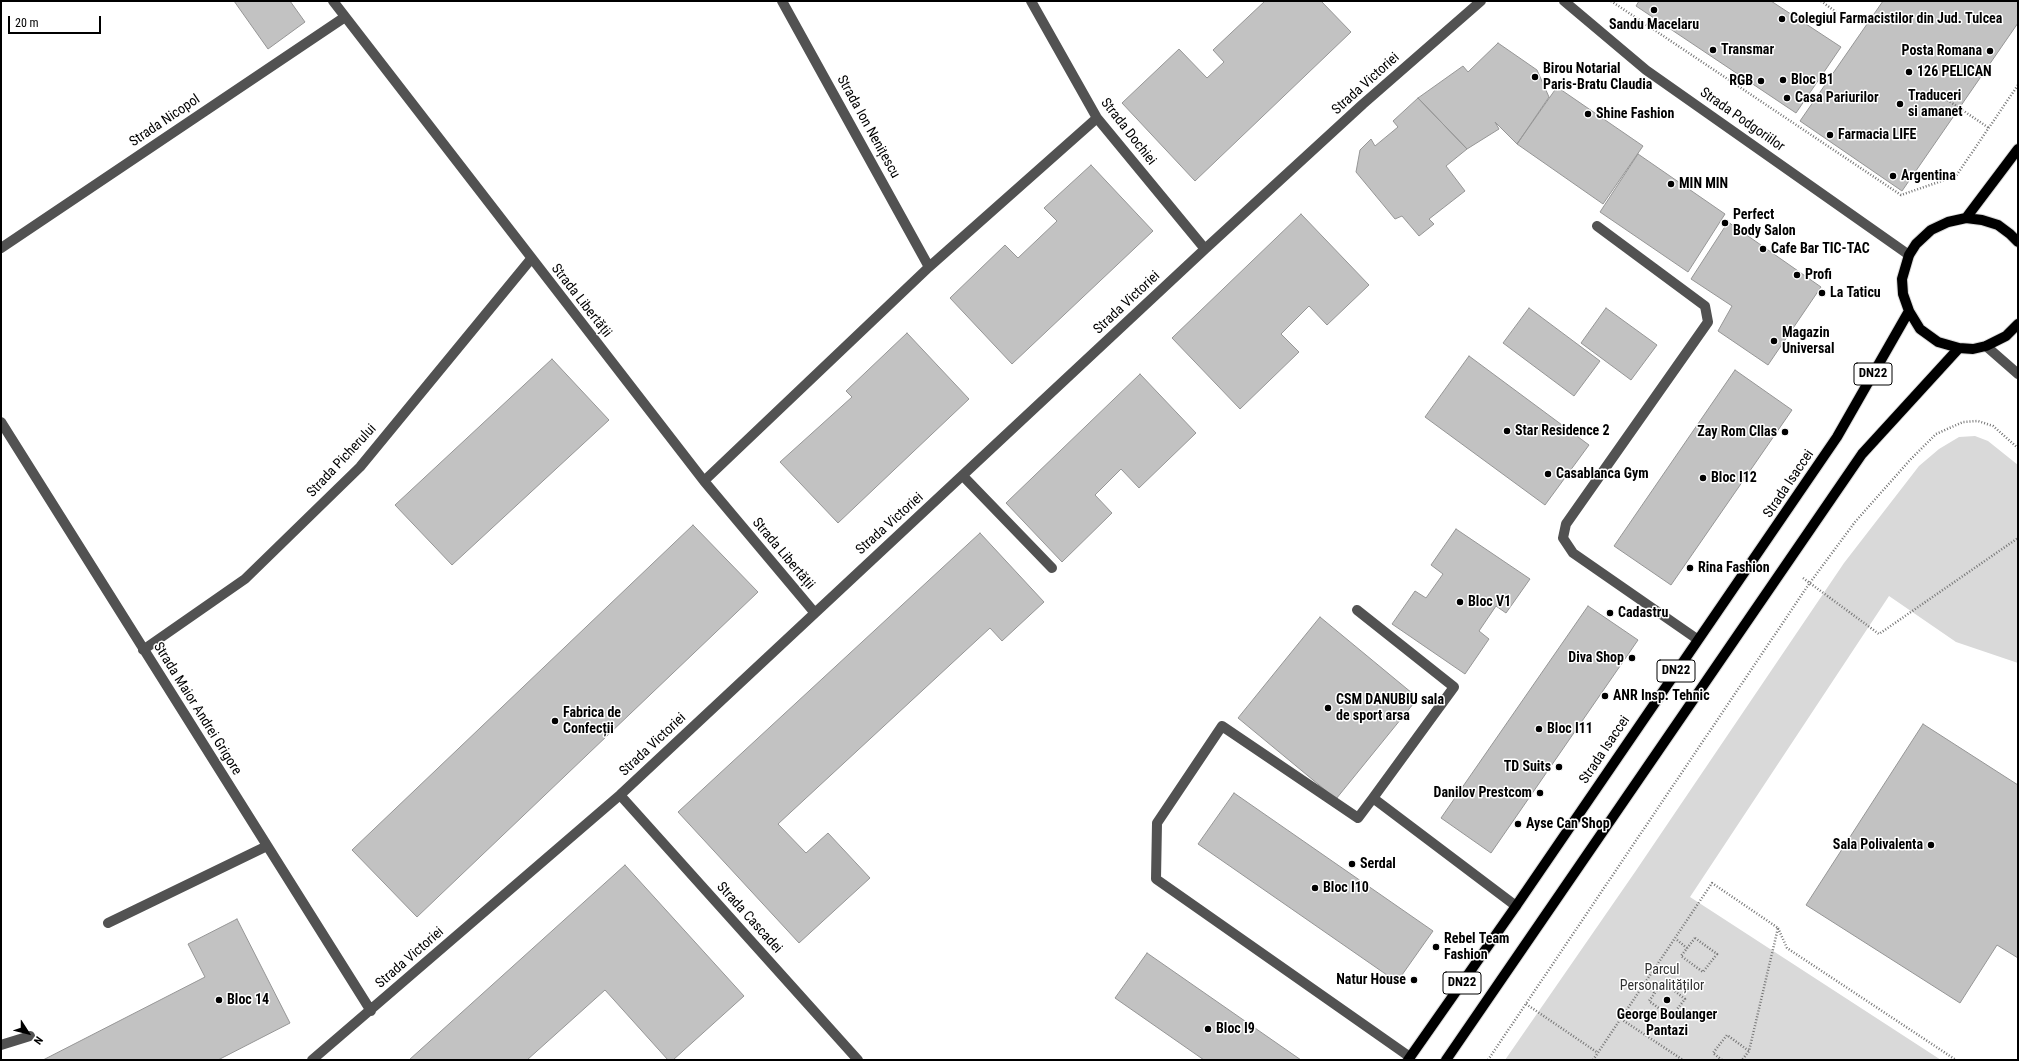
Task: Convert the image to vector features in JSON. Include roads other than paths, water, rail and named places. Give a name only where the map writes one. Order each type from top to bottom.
[{"type":"main road","points":[[1966,218],[2018,149]]},
{"type":"main road","points":[[2018,242],[1998,225],[1982,220],[1966,218],[1948,222],[1930,230],[1916,244],[1910,255],[1902,280],[1909,311],[1920,329],[1938,342],[1959,348],[1973,349],[1986,346],[2006,336],[2018,324]]},
{"type":"main road","name":"Strada Isaccei","points":[[1409,1058],[1516,906],[1697,639],[1762,549],[1837,437],[1909,311]]},
{"type":"main road","name":"DN22","points":[[1446,1060],[1862,454],[1959,348]]},
{"type":"street","name":"Strada Libertății","points":[[333,1],[704,481],[814,612]]},
{"type":"street","name":"Strada Ion Nenițescu","points":[[782,1],[930,267]]},
{"type":"street","name":"Strada Dochiei","points":[[1031,1],[1097,118],[1205,249]]},
{"type":"street","name":"Strada Victoriei","points":[[312,1060],[371,1011],[620,795],[814,612],[963,476],[1205,249],[1363,104],[1481,1]]},
{"type":"street","name":"Strada Podgoriilor","points":[[1564,1],[1646,70],[1910,255]]},
{"type":"street","name":"Strada Nicopol","points":[[1,248],[345,17]]},
{"type":"street","points":[[704,481],[930,267],[1097,118]]},
{"type":"street","points":[[1597,226],[1705,306],[1708,322],[1566,524],[1563,538],[1573,553],[1697,639]]},
{"type":"street","name":"Strada Picherului","points":[[143,650],[245,579],[360,467],[531,259]]},
{"type":"street","points":[[1986,346],[2018,374]]},
{"type":"street","name":"Strada Maior Andrei Grigore","points":[[1,422],[371,1011]]},
{"type":"street","points":[[963,476],[1052,568]]},
{"type":"street","points":[[1357,610],[1454,687],[1373,798],[1358,818],[1222,726],[1157,823],[1156,879],[1409,1058]]},
{"type":"street","name":"Strada Cascadei","points":[[620,795],[858,1060]]},
{"type":"street","points":[[1373,798],[1516,906]]},
{"type":"street","points":[[108,923],[267,846]]},
{"type":"street","points":[[1,1046],[30,1036]]},
{"type":"place","name":"Sandu Macelaru","points":[[1654,10]]},
{"type":"place","name":"Colegiul Farmacistilor din Jud. Tulcea","points":[[1782,19]]},
{"type":"place","name":"Transmar","points":[[1713,50]]},
{"type":"place","name":"Posta Romana","points":[[1990,51]]},
{"type":"place","name":"126 PELICAN","points":[[1909,72]]},
{"type":"place","name":"Birou Notarial Paris-Bratu Claudia","points":[[1535,77]]},
{"type":"place","name":"Bloc B1","points":[[1783,80]]},
{"type":"place","name":"RGB","points":[[1761,81]]},
{"type":"place","name":"Casa Pariurilor","points":[[1787,98]]},
{"type":"place","name":"Traduceri si amanet","points":[[1900,104]]},
{"type":"place","name":"Shine Fashion","points":[[1588,114]]},
{"type":"place","name":"Farmacia LIFE","points":[[1830,135]]},
{"type":"place","name":"Argentina","points":[[1893,176]]},
{"type":"place","name":"MIN MIN","points":[[1671,184]]},
{"type":"place","name":"Perfect Body Salon","points":[[1725,223]]},
{"type":"place","name":"Cafe Bar TIC-TAC","points":[[1763,249]]},
{"type":"place","name":"Profi","points":[[1797,275]]},
{"type":"place","name":"La Taticu","points":[[1822,293]]},
{"type":"place","name":"Magazin Universal","points":[[1774,341]]},
{"type":"place","name":"Star Residence 2","points":[[1507,431]]},
{"type":"place","name":"Zay Rom Cllas","points":[[1785,432]]},
{"type":"place","name":"Casablanca Gym","points":[[1548,474]]},
{"type":"place","name":"Bloc I12","points":[[1703,478]]},
{"type":"place","name":"Rina Fashion","points":[[1690,568]]},
{"type":"place","name":"Bloc V1","points":[[1460,602]]},
{"type":"place","name":"Cadastru","points":[[1610,613]]},
{"type":"place","name":"Diva Shop","points":[[1632,658]]},
{"type":"place","name":"ANR Insp. Tehnic","points":[[1605,696]]},
{"type":"place","name":"CSM DANUBIU sala de sport arsa","points":[[1328,708]]},
{"type":"place","name":"Fabrica de Confecții","points":[[555,721]]},
{"type":"place","name":"Bloc I11","points":[[1539,729]]},
{"type":"place","name":"TD Suits","points":[[1559,767]]},
{"type":"place","name":"Danilov Prestcom","points":[[1540,793]]},
{"type":"place","name":"Ayse Can Shop","points":[[1518,824]]},
{"type":"place","name":"Sala Polivalenta","points":[[1931,845]]},
{"type":"place","name":"Serdal","points":[[1352,864]]},
{"type":"place","name":"Bloc I10","points":[[1315,888]]},
{"type":"place","name":"Rebel Team Fashion","points":[[1436,947]]},
{"type":"place","name":"Natur House","points":[[1414,980]]},
{"type":"place","name":"Bloc 14","points":[[219,1000]]},
{"type":"place","name":"George Boulanger Pantazi","points":[[1667,1000]]},
{"type":"place","name":"Bloc I9","points":[[1208,1029]]},
{"type":"park label","name":"Parcul Personalităților","points":[[1662,978]]}]
